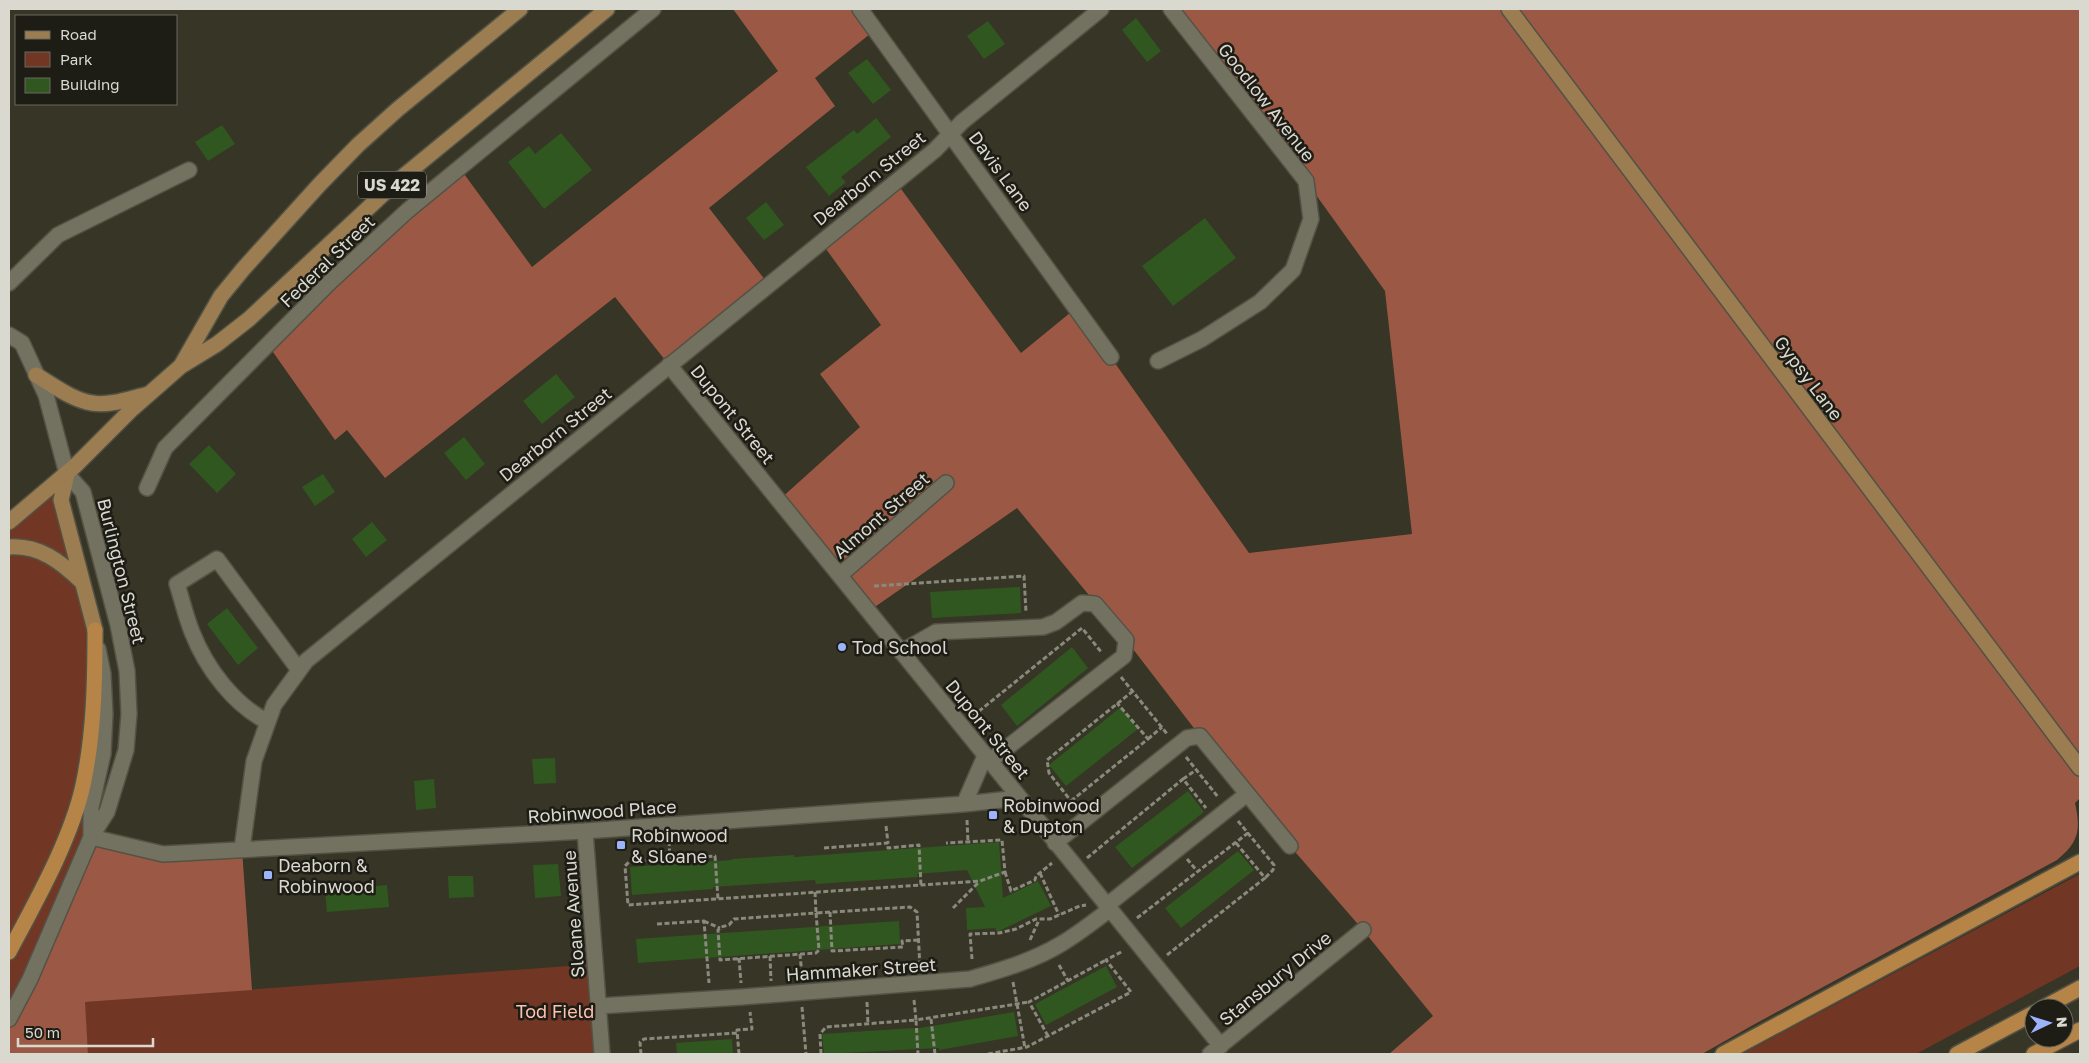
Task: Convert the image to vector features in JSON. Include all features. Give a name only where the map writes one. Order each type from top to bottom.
[{"type":"highway","points":[[9,952],[70,827],[83,787],[90,748],[95,687],[95,630]]},
{"type":"highway","points":[[1723,1054],[2080,862]]},
{"type":"highway","points":[[2062,998],[2080,988]]},
{"type":"highway","points":[[1957,1054],[2024,1018]]},
{"type":"highway","points":[[2034,1054],[2080,1030]]},
{"type":"main road","name":"US 422","points":[[181,366],[221,296],[320,184],[398,109],[520,9]]},
{"type":"main road","name":"US 422","points":[[9,522],[67,474],[150,393],[181,366],[217,344],[250,318],[323,248],[394,184],[607,9]]},
{"type":"main road","name":"Gypsy Lane","points":[[1509,9],[2080,768]]},
{"type":"main road","points":[[36,375],[69,394],[91,403],[114,402],[150,393]]},
{"type":"main road","name":"Burlington Street","points":[[67,474],[61,500],[95,630]]},
{"type":"main road","points":[[9,547],[33,549],[49,555],[68,568],[83,584]]},
{"type":"street","name":"Federal Street","points":[[147,488],[165,448],[330,282],[407,210],[653,9]]},
{"type":"street","name":"Davis Lane","points":[[860,9],[1111,357]]},
{"type":"street","name":"Dearborn Street","points":[[242,849],[254,761],[274,705],[306,661],[935,150],[966,119],[1101,9]]},
{"type":"street","name":"Goodlow Avenue","points":[[1158,361],[1202,338],[1260,302],[1293,270],[1311,219],[1306,181],[1172,9]]},
{"type":"street","points":[[9,283],[58,234],[189,170]]},
{"type":"street","points":[[9,335],[22,344],[46,395],[67,474]]},
{"type":"street","name":"Dupont Street","points":[[669,365],[1154,965],[1216,1050]]},
{"type":"street","name":"Burlington Street","points":[[9,1019],[30,979],[92,837],[107,812],[126,750],[129,714],[127,671],[116,616],[83,492],[67,474]]},
{"type":"street","name":"Almont Street","points":[[840,575],[946,484]]},
{"type":"street","points":[[268,722],[244,708],[210,666],[192,634],[177,584],[216,559],[299,670]]},
{"type":"street","points":[[902,652],[936,632],[1043,627],[1056,622],[1082,603],[1095,604],[1126,640],[1124,656],[987,758],[964,804]]},
{"type":"street","name":"Burlington Street","points":[[92,837],[91,807],[103,754],[105,714],[103,674],[95,630]]},
{"type":"street","points":[[1055,842],[1177,746],[1188,738],[1200,736],[1290,846]]},
{"type":"street","name":"Hammaker Street","points":[[599,1006],[921,983],[970,978],[1005,969],[1061,944],[1247,794]]},
{"type":"street","name":"Robinwood Place","points":[[242,849],[585,831],[964,804],[1019,798]]},
{"type":"street","name":"Sloane Avenue","points":[[585,831],[602,1054]]},
{"type":"street","points":[[92,837],[163,854],[242,849]]},
{"type":"street","name":"Stansbury Drive","points":[[1216,1050],[1363,930]]},
{"type":"path","points":[[874,586],[1024,576],[1027,619]]},
{"type":"path","points":[[961,726],[1082,628],[1274,865],[1273,870],[1265,878],[1154,965]]},
{"type":"path","points":[[1071,801],[1049,773],[1047,760],[1133,691]]},
{"type":"path","points":[[1117,703],[1148,739]]},
{"type":"path","points":[[1057,813],[1162,727]]},
{"type":"path","points":[[1075,868],[1196,770]]},
{"type":"path","points":[[1183,779],[1209,811]]},
{"type":"path","points":[[964,804],[968,842]]},
{"type":"path","points":[[886,825],[888,848],[919,846],[921,886]]},
{"type":"path","points":[[1124,928],[1248,833]]},
{"type":"path","points":[[946,843],[1002,840],[1005,872],[1011,891],[1035,880],[1052,863]]},
{"type":"path","points":[[824,848],[888,843]]},
{"type":"path","points":[[1236,843],[1265,878]]},
{"type":"path","points":[[669,846],[670,859]]},
{"type":"path","points":[[718,899],[715,856],[630,861],[626,866],[628,905],[921,886],[980,881],[1005,872]]},
{"type":"path","points":[[1189,861],[1198,872]]},
{"type":"path","points":[[1040,873],[1059,915]]},
{"type":"path","points":[[953,908],[980,881]]},
{"type":"path","points":[[720,928],[720,960],[816,953],[819,950],[815,892]]},
{"type":"path","points":[[972,959],[970,934],[999,933],[1016,929],[1036,919],[1050,920],[1086,905]]},
{"type":"path","points":[[657,924],[704,921],[720,928],[729,925],[734,919],[910,907],[917,912],[921,983]]},
{"type":"path","points":[[830,912],[832,952],[903,946],[902,941],[919,940]]},
{"type":"path","points":[[1030,940],[1040,920]]},
{"type":"path","points":[[704,921],[710,999]]},
{"type":"path","points":[[821,1054],[820,1034],[826,1027],[931,1019],[1018,1006],[1029,1002],[1123,951]]},
{"type":"path","points":[[800,954],[803,992]]},
{"type":"path","points":[[770,956],[772,995]]},
{"type":"path","points":[[739,958],[742,997]]},
{"type":"path","points":[[988,1054],[1025,1048],[1131,992],[1106,960]]},
{"type":"path","points":[[1060,965],[1068,981]]},
{"type":"path","points":[[1014,986],[1025,1048]]},
{"type":"path","points":[[1029,1002],[1048,1036]]},
{"type":"path","points":[[914,1005],[918,1054]]},
{"type":"path","points":[[867,1008],[868,1024]]},
{"type":"path","points":[[803,1012],[806,1054]]},
{"type":"path","points":[[641,1054],[640,1042],[644,1039],[737,1033],[737,1030],[752,1029],[751,1017]]},
{"type":"path","points":[[931,1019],[935,1054]]},
{"type":"path","points":[[737,1033],[739,1054]]},
{"type":"green space","points":[[67,474],[61,500],[95,630],[91,837],[9,1019],[9,522]]},
{"type":"green space","points":[[2080,874],[2080,966],[1916,1054],[1742,1054]]},
{"type":"green space","name":"Tod Field","points":[[595,964],[602,1054],[88,1054],[84,1002]]},
{"type":"shaded area","points":[[733,9],[860,9],[875,30],[815,78],[835,106],[709,208],[769,285],[669,365],[615,297],[385,478],[347,430],[335,440],[268,345],[459,167],[532,267],[778,71]]},
{"type":"shaded area","points":[[1171,9],[2080,9],[2080,798],[2075,803],[2078,828],[2070,847],[2057,860],[1702,1054],[1389,1054],[1433,1016],[1363,930],[1290,846],[1200,736],[1126,640],[1017,508],[869,611],[779,500],[860,427],[820,374],[881,325],[821,242],[896,182],[1021,353],[1076,308],[1249,553],[1412,534],[1385,291],[1306,181]]},
{"type":"shaded area","points":[[91,837],[163,854],[242,849],[252,990],[85,1002],[88,1054],[9,1054],[9,1019]]},
{"type":"building","points":[[1136,18],[1161,51],[1147,62],[1122,30]]},
{"type":"building","points":[[988,21],[1005,44],[984,59],[967,36]]},
{"type":"building","points":[[867,59],[891,90],[873,104],[848,73]]},
{"type":"building","points":[[876,118],[891,137],[841,177],[846,182],[829,196],[806,167],[854,130],[857,134]]},
{"type":"building","points":[[222,125],[235,144],[208,161],[195,142]]},
{"type":"building","points":[[561,133],[592,170],[544,209],[508,162],[529,146],[535,154]]},
{"type":"building","points":[[766,202],[784,225],[764,240],[746,218]]},
{"type":"building","points":[[1205,218],[1236,258],[1173,306],[1142,266]]},
{"type":"building","points":[[556,374],[575,397],[542,424],[523,401]]},
{"type":"building","points":[[464,437],[485,464],[466,480],[444,453]]},
{"type":"building","points":[[209,445],[236,474],[217,493],[189,464]]},
{"type":"building","points":[[323,474],[335,492],[315,506],[302,487]]},
{"type":"building","points":[[372,522],[387,540],[366,557],[352,539]]},
{"type":"building","points":[[1020,587],[1021,613],[932,618],[930,592]]},
{"type":"building","points":[[227,608],[258,648],[238,665],[207,624]]},
{"type":"building","points":[[1072,647],[1088,668],[1017,726],[1001,705]]},
{"type":"building","points":[[1121,707],[1138,729],[1066,786],[1049,765]]},
{"type":"building","points":[[555,758],[556,783],[534,784],[532,759]]},
{"type":"building","points":[[434,779],[436,808],[416,810],[414,781]]},
{"type":"building","points":[[1188,791],[1204,812],[1132,868],[1115,847]]},
{"type":"building","points":[[999,842],[1003,898],[1038,881],[1051,906],[997,932],[995,928],[967,930],[966,908],[985,907],[967,870],[917,874],[918,877],[816,884],[815,880],[632,895],[630,867]]},
{"type":"building","points":[[1238,851],[1254,870],[1181,928],[1165,908]]},
{"type":"building","points":[[558,864],[561,896],[535,898],[533,865]]},
{"type":"building","points":[[448,876],[473,876],[474,897],[449,898]]},
{"type":"building","points":[[387,885],[389,907],[327,912],[325,891]]},
{"type":"building","points":[[899,921],[900,944],[638,963],[636,939]]},
{"type":"building","points":[[1106,966],[1117,987],[1046,1025],[1035,1004]]},
{"type":"building","points":[[1014,1012],[1018,1036],[939,1050],[939,1048],[824,1054],[822,1034],[914,1029]]},
{"type":"building","points":[[732,1039],[733,1054],[677,1054],[676,1043]]},
{"type":"place","name":"Tod School","points":[[842,647]]},
{"type":"place","name":"Robinwood & Dupton","points":[[993,815]]},
{"type":"place","name":"Robinwood & Sloane","points":[[621,845]]},
{"type":"place","name":"Deaborn & Robinwood","points":[[268,875]]}]
